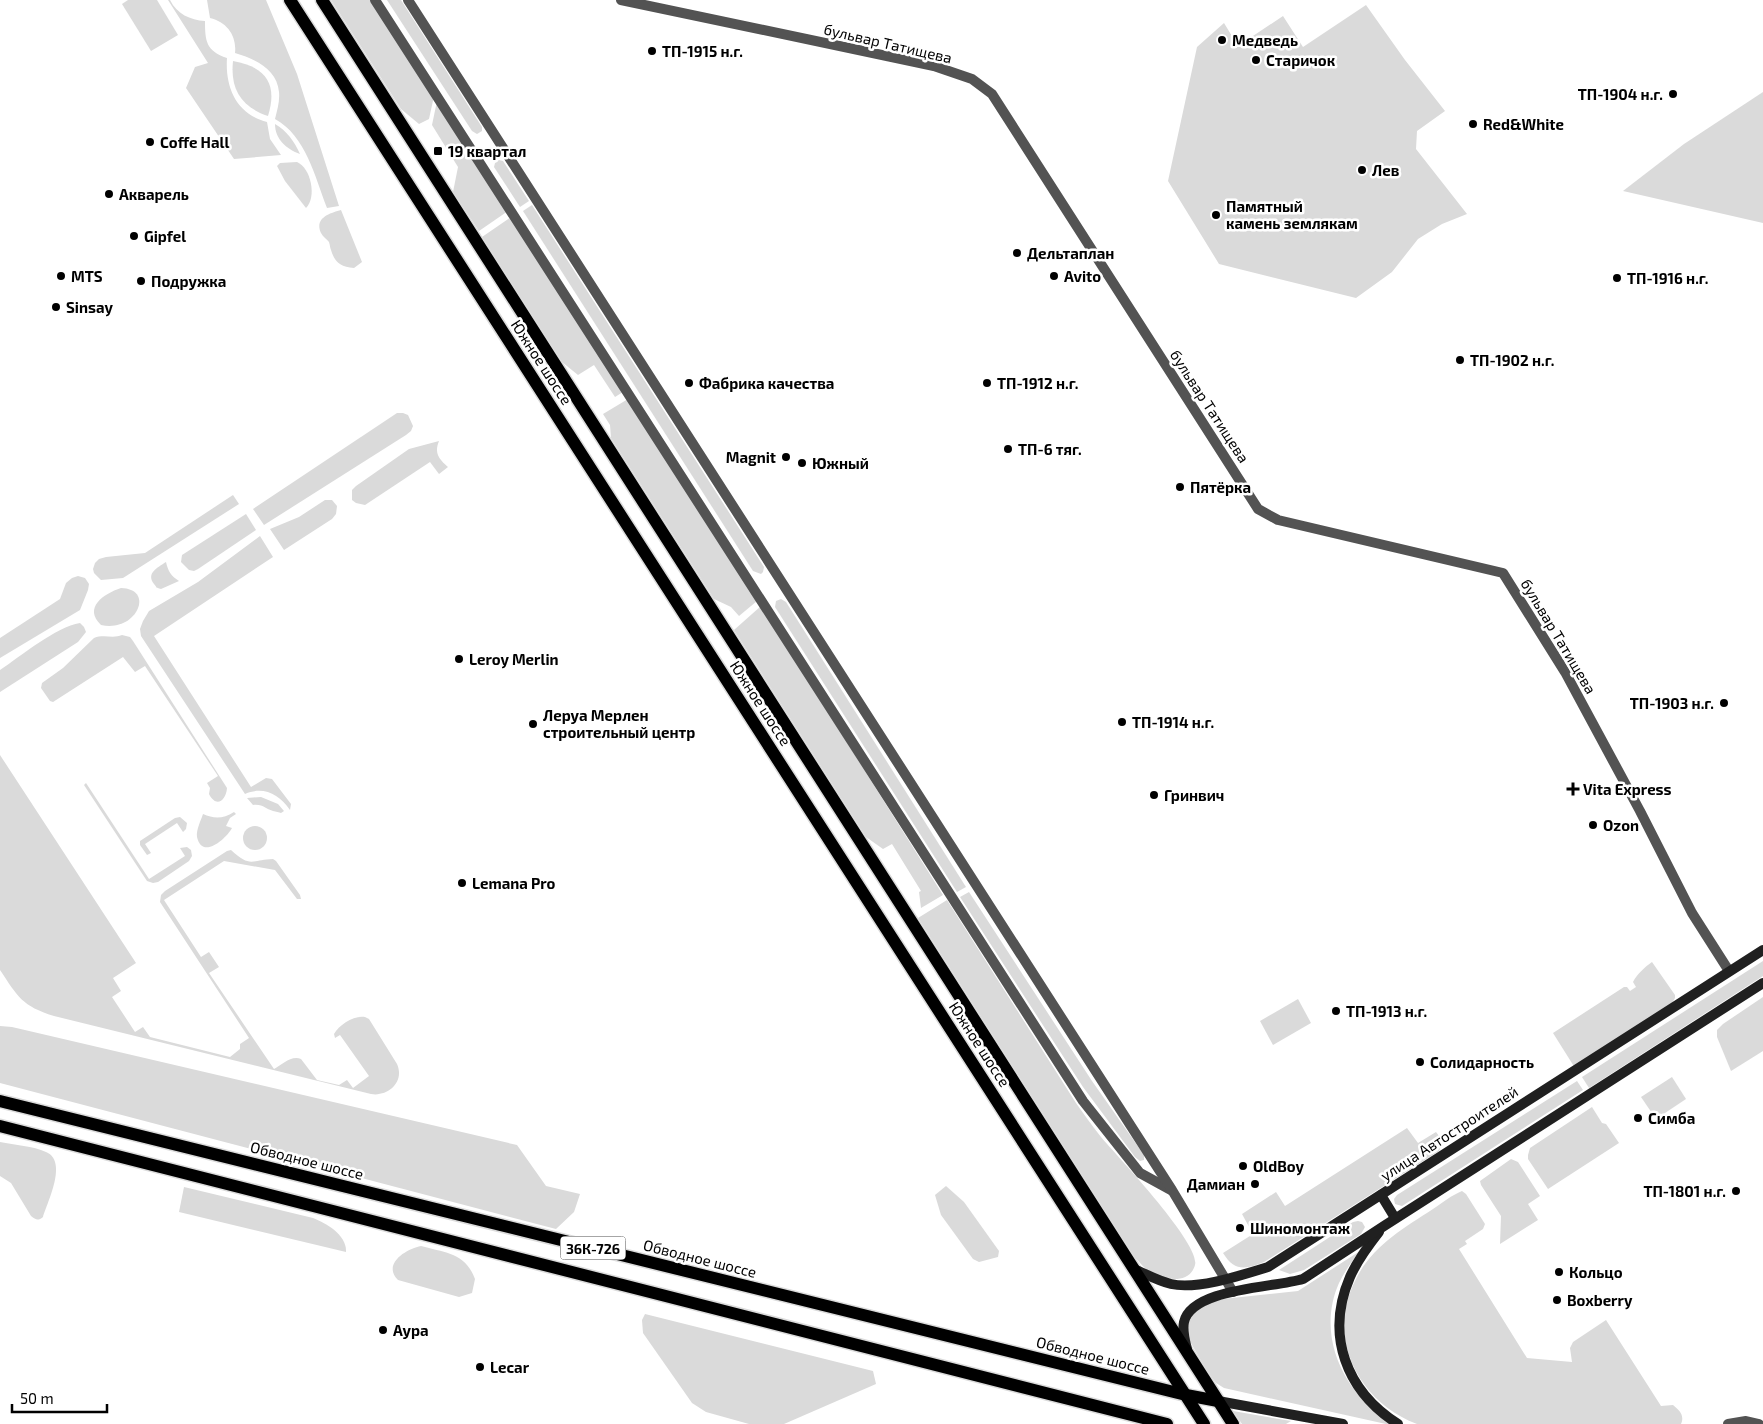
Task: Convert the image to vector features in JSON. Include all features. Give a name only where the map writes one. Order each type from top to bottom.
[{"type":"main road","name":"Южное шоссе","points":[[290,0],[1204,1424]]},
{"type":"main road","name":"Южное шоссе","points":[[322,0],[1233,1424]]},
{"type":"main road","name":"улица Автостроителей","points":[[1134,1269],[1172,1284],[1187,1285],[1226,1280],[1268,1267],[1763,950]]},
{"type":"main road","points":[[1188,1353],[1183,1330],[1184,1321],[1192,1307],[1200,1302],[1233,1292],[1287,1284],[1303,1279],[1395,1218],[1763,983]]},
{"type":"main road","name":"Обводное шоссе","points":[[0,1100],[1186,1395],[1218,1401]]},
{"type":"main road","name":"36К-726","points":[[0,1126],[962,1373],[1168,1424]]},
{"type":"main road","points":[[1380,1195],[1395,1218]]},
{"type":"main road","points":[[1384,1226],[1364,1251],[1350,1276],[1342,1300],[1339,1336],[1348,1368],[1356,1383],[1368,1400],[1398,1424]]},
{"type":"main road","points":[[1218,1401],[1343,1424]]},
{"type":"main road","points":[[1292,1424],[1304,1418]]},
{"type":"street","points":[[376,0],[1084,1101],[1140,1173],[1172,1190]]},
{"type":"street","points":[[408,0],[1172,1190],[1233,1292]]},
{"type":"street","name":"бульвар Татищева","points":[[621,0],[934,66],[972,79],[992,94],[1258,509],[1278,520],[1503,573],[1565,672],[1640,811],[1692,913],[1729,972]]},
{"type":"street","points":[[1728,1424],[1746,1421],[1759,1424]]},
{"type":"shaded area","points":[[128,0],[157,0],[178,35],[151,51],[122,4]]},
{"type":"shaded area","points":[[168,0],[180,13],[205,21],[205,34],[208,44],[215,52],[227,58],[228,79],[235,98],[247,113],[267,122],[270,139],[281,155],[234,159],[186,88],[195,67],[208,63]]},
{"type":"shaded area","points":[[207,0],[266,0],[297,74],[339,206],[327,208],[302,146],[286,126],[275,119],[279,95],[274,77],[264,66],[250,58],[235,53],[234,41],[230,31],[226,26],[210,18]]},
{"type":"shaded area","points":[[331,0],[373,0],[434,96],[429,119],[419,124],[401,109]]},
{"type":"shaded area","points":[[387,0],[401,0],[482,127],[482,131],[477,134],[472,131]]},
{"type":"shaded area","points":[[1366,5],[1405,60],[1445,111],[1417,131],[1416,149],[1467,214],[1442,224],[1418,239],[1392,272],[1356,298],[1219,264],[1168,181],[1197,47],[1224,23],[1238,46],[1283,16],[1303,47]]},
{"type":"shaded area","points":[[233,61],[254,68],[267,79],[271,95],[268,116],[251,108],[239,96],[233,80]]},
{"type":"shaded area","points":[[1763,92],[1763,223],[1623,191],[1684,144]]},
{"type":"shaded area","points":[[437,101],[508,211],[479,231],[453,192],[458,167],[432,125]]},
{"type":"shaded area","points":[[275,124],[290,137],[300,154],[282,143],[277,134]]},
{"type":"shaded area","points":[[499,160],[503,161],[529,201],[520,207],[494,167],[495,163]]},
{"type":"shaded area","points":[[297,162],[306,170],[311,183],[311,197],[306,208],[285,181],[277,166],[280,163]]},
{"type":"shaded area","points":[[532,205],[764,567],[761,574],[753,571],[523,211]]},
{"type":"shaded area","points":[[341,210],[362,262],[354,268],[345,267],[337,261],[329,242],[319,228],[324,217]]},
{"type":"shaded area","points":[[511,217],[623,392],[615,397],[594,365],[578,375],[562,362],[482,237]]},
{"type":"shaded area","points":[[628,399],[757,601],[739,616],[731,607],[714,599],[611,438],[610,425],[603,414]]},
{"type":"shaded area","points":[[397,413],[408,415],[413,426],[411,431],[264,525],[253,509]]},
{"type":"shaded area","points":[[439,441],[438,455],[448,467],[439,474],[430,462],[365,505],[352,500],[352,490],[356,486],[409,449]]},
{"type":"shaded area","points":[[233,495],[239,504],[123,578],[101,580],[94,573],[95,563],[99,559],[145,553]]},
{"type":"shaded area","points":[[325,500],[332,500],[337,506],[336,514],[332,519],[284,550],[270,529],[299,517]]},
{"type":"shaded area","points":[[246,514],[256,530],[194,571],[189,570],[181,562],[182,555]]},
{"type":"shaded area","points":[[260,536],[273,557],[154,636],[251,787],[266,778],[272,779],[291,804],[290,810],[286,804],[270,793],[258,791],[245,794],[141,636],[140,629],[149,611],[198,582]]},
{"type":"shaded area","points":[[166,562],[170,573],[179,581],[161,589],[156,587],[151,577],[159,566]]},
{"type":"shaded area","points":[[78,576],[85,578],[89,584],[80,610],[0,658],[0,638],[60,599],[66,583]]},
{"type":"shaded area","points":[[121,588],[132,590],[138,595],[137,610],[124,623],[113,626],[101,625],[94,613],[95,607],[102,598]]},
{"type":"shaded area","points":[[781,599],[786,602],[966,887],[957,892],[775,607],[776,601]]},
{"type":"shaded area","points":[[761,606],[943,895],[921,908],[919,892],[921,891],[892,844],[883,849],[866,837],[734,630]]},
{"type":"shaded area","points":[[80,623],[86,632],[78,642],[0,692],[0,670],[60,630]]},
{"type":"shaded area","points":[[122,635],[130,637],[133,641],[227,788],[225,796],[220,801],[215,801],[209,794],[210,788],[207,783],[218,776],[145,666],[135,672],[123,657],[53,702],[50,701],[41,688],[42,683],[63,668],[94,638]]},
{"type":"shaded area","points":[[0,755],[136,963],[113,978],[121,991],[112,997],[135,1032],[143,1027],[150,1037],[230,1057],[240,1049],[240,1044],[249,1038],[160,902],[161,895],[165,891],[231,850],[243,859],[251,862],[273,859],[276,861],[301,899],[297,899],[275,870],[224,861],[164,900],[201,957],[209,952],[219,967],[209,973],[274,1069],[290,1059],[297,1058],[301,1059],[317,1080],[339,1085],[347,1080],[353,1088],[369,1076],[340,1035],[335,1038],[334,1034],[347,1021],[365,1017],[369,1019],[397,1064],[399,1077],[393,1087],[383,1093],[371,1094],[54,1016],[35,1008],[22,999],[0,970]]},
{"type":"shaded area","points":[[86,783],[149,879],[185,856],[180,848],[187,847],[191,850],[192,856],[189,861],[158,882],[147,881],[84,785]]},
{"type":"shaded area","points":[[261,797],[278,804],[284,811],[281,813],[260,805],[253,805],[247,798]]},
{"type":"shaded area","points":[[234,812],[236,814],[230,818],[226,826],[232,828],[220,842],[209,847],[204,847],[200,844],[197,834],[203,814],[218,818]]},
{"type":"shaded area","points":[[180,817],[187,823],[186,829],[183,832],[177,823],[145,844],[151,853],[147,855],[140,845],[140,841],[175,818]]},
{"type":"shaded area","points":[[255,826],[264,829],[267,838],[264,847],[255,850],[246,847],[243,838],[246,829]]},
{"type":"shaded area","points":[[969,892],[1092,1081],[1144,1155],[1144,1160],[1140,1161],[1135,1157],[1083,1087],[960,897]]},
{"type":"shaded area","points":[[947,900],[1076,1103],[1101,1137],[1156,1200],[1185,1239],[1193,1254],[1195,1265],[1192,1272],[1186,1276],[1180,1279],[1173,1279],[1158,1276],[1151,1273],[1135,1258],[918,918]]},
{"type":"shaded area","points":[[1763,961],[1763,976],[1589,1088],[1582,1077]]},
{"type":"shaded area","points":[[1652,962],[1675,995],[1672,1003],[1575,1068],[1553,1033],[1624,987],[1627,987],[1630,991],[1636,987],[1633,982],[1641,971]]},
{"type":"shaded area","points":[[1763,997],[1763,1051],[1731,1071],[1717,1037],[1717,1030]]},
{"type":"shaded area","points":[[1298,999],[1311,1023],[1273,1045],[1260,1021]]},
{"type":"shaded area","points":[[0,1026],[12,1027],[517,1145],[546,1186],[580,1194],[574,1212],[556,1229],[0,1083]]},
{"type":"shaded area","points":[[1672,1077],[1686,1099],[1656,1119],[1641,1097]]},
{"type":"shaded area","points":[[1577,1081],[1583,1090],[1402,1206],[1395,1204],[1394,1199],[1397,1195]]},
{"type":"shaded area","points":[[1592,1107],[1602,1123],[1606,1124],[1619,1143],[1548,1189],[1528,1159],[1530,1148]]},
{"type":"shaded area","points":[[1407,1128],[1418,1143],[1436,1132],[1441,1141],[1439,1151],[1264,1262],[1240,1267],[1227,1259],[1223,1253],[1253,1234],[1242,1214],[1276,1192],[1285,1206]]},
{"type":"shaded area","points":[[0,1142],[35,1148],[46,1152],[56,1164],[55,1182],[43,1217],[40,1219],[31,1216],[11,1183],[0,1176]]},
{"type":"shaded area","points":[[1511,1159],[1518,1162],[1540,1196],[1528,1204],[1538,1220],[1500,1244],[1501,1216],[1480,1181]]},
{"type":"shaded area","points":[[946,1186],[964,1202],[999,1251],[998,1257],[979,1262],[973,1259],[941,1215],[935,1195]]},
{"type":"shaded area","points":[[184,1187],[313,1218],[335,1230],[343,1240],[346,1252],[179,1212]]},
{"type":"shaded area","points":[[1462,1191],[1466,1194],[1485,1224],[1483,1229],[1465,1241],[1467,1244],[1459,1249],[1527,1358],[1572,1362],[1570,1348],[1573,1342],[1606,1320],[1661,1406],[1673,1405],[1682,1415],[1681,1424],[1417,1424],[1396,1414],[1379,1401],[1364,1384],[1353,1366],[1347,1346],[1344,1325],[1347,1303],[1355,1281],[1370,1258],[1388,1240],[1447,1199]]},
{"type":"shaded area","points":[[1353,1222],[1362,1222],[1365,1227],[1361,1234],[1304,1270],[1290,1274],[1279,1270]]},
{"type":"shaded area","points":[[421,1246],[446,1252],[466,1263],[475,1279],[472,1293],[459,1297],[398,1280],[394,1274],[394,1263],[409,1250]]},
{"type":"shaded area","points":[[1360,1251],[1341,1279],[1332,1303],[1331,1324],[1333,1344],[1339,1363],[1348,1381],[1361,1398],[1393,1424],[1224,1388],[1216,1383],[1188,1338],[1188,1324],[1194,1313],[1213,1300],[1298,1291]]},
{"type":"shaded area","points":[[645,1314],[873,1371],[876,1384],[784,1424],[749,1424],[706,1412],[692,1403],[643,1333],[642,1320]]},
{"type":"shaded area","points":[[1233,1411],[1291,1421],[1286,1424],[1242,1424]]},
{"type":"place","name":"Медведь","points":[[1222,40]]},
{"type":"place","name":"ТП-1915 н.г.","points":[[652,51]]},
{"type":"place","name":"Старичок","points":[[1256,60]]},
{"type":"place","name":"ТП-1904 н.г.","points":[[1673,94]]},
{"type":"place","name":"Red&White","points":[[1473,124]]},
{"type":"place","name":"Coffe Hall","points":[[150,142]]},
{"type":"place","name":"19 квартал","points":[[438,151]]},
{"type":"place","name":"Лев","points":[[1362,170]]},
{"type":"place","name":"Акварель","points":[[109,194]]},
{"type":"place","name":"Памятный камень землякам","points":[[1216,215]]},
{"type":"place","name":"Gipfel","points":[[134,236]]},
{"type":"place","name":"Дельтаплан","points":[[1017,253]]},
{"type":"place","name":"MTS","points":[[61,276]]},
{"type":"place","name":"Avito","points":[[1054,276]]},
{"type":"place","name":"ТП-1916 н.г.","points":[[1617,278]]},
{"type":"place","name":"Подружка","points":[[141,281]]},
{"type":"place","name":"Sinsay","points":[[56,307]]},
{"type":"place","name":"ТП-1902 н.г.","points":[[1460,360]]},
{"type":"place","name":"Фабрика качества","points":[[689,383]]},
{"type":"place","name":"ТП-1912 н.г.","points":[[987,383]]},
{"type":"place","name":"ТП-6 тяг.","points":[[1008,449]]},
{"type":"place","name":"Magnit","points":[[786,457]]},
{"type":"place","name":"Южный","points":[[802,463]]},
{"type":"place","name":"Пятёрка","points":[[1180,487]]},
{"type":"place","name":"Leroy Merlin","points":[[459,659]]},
{"type":"place","name":"ТП-1903 н.г.","points":[[1724,703]]},
{"type":"place","name":"ТП-1914 н.г.","points":[[1122,722]]},
{"type":"place","name":"Леруа Мерлен строительный центр","points":[[533,724]]},
{"type":"place","name":"Vita Express","points":[[1573,789]]},
{"type":"place","name":"Гринвич","points":[[1154,795]]},
{"type":"place","name":"Ozon","points":[[1593,825]]},
{"type":"place","name":"Lemana Pro","points":[[462,883]]},
{"type":"place","name":"ТП-1913 н.г.","points":[[1336,1011]]},
{"type":"place","name":"Солидарность","points":[[1420,1062]]},
{"type":"place","name":"Симба","points":[[1638,1118]]},
{"type":"place","name":"OldBoy","points":[[1243,1166]]},
{"type":"place","name":"Дамиан","points":[[1255,1184]]},
{"type":"place","name":"ТП-1801 н.г.","points":[[1736,1191]]},
{"type":"place","name":"Шиномонтаж","points":[[1240,1228]]},
{"type":"place","name":"Кольцо","points":[[1559,1272]]},
{"type":"place","name":"Boxberry","points":[[1557,1300]]},
{"type":"place","name":"Аура","points":[[383,1330]]},
{"type":"place","name":"Lecar","points":[[480,1367]]}]
